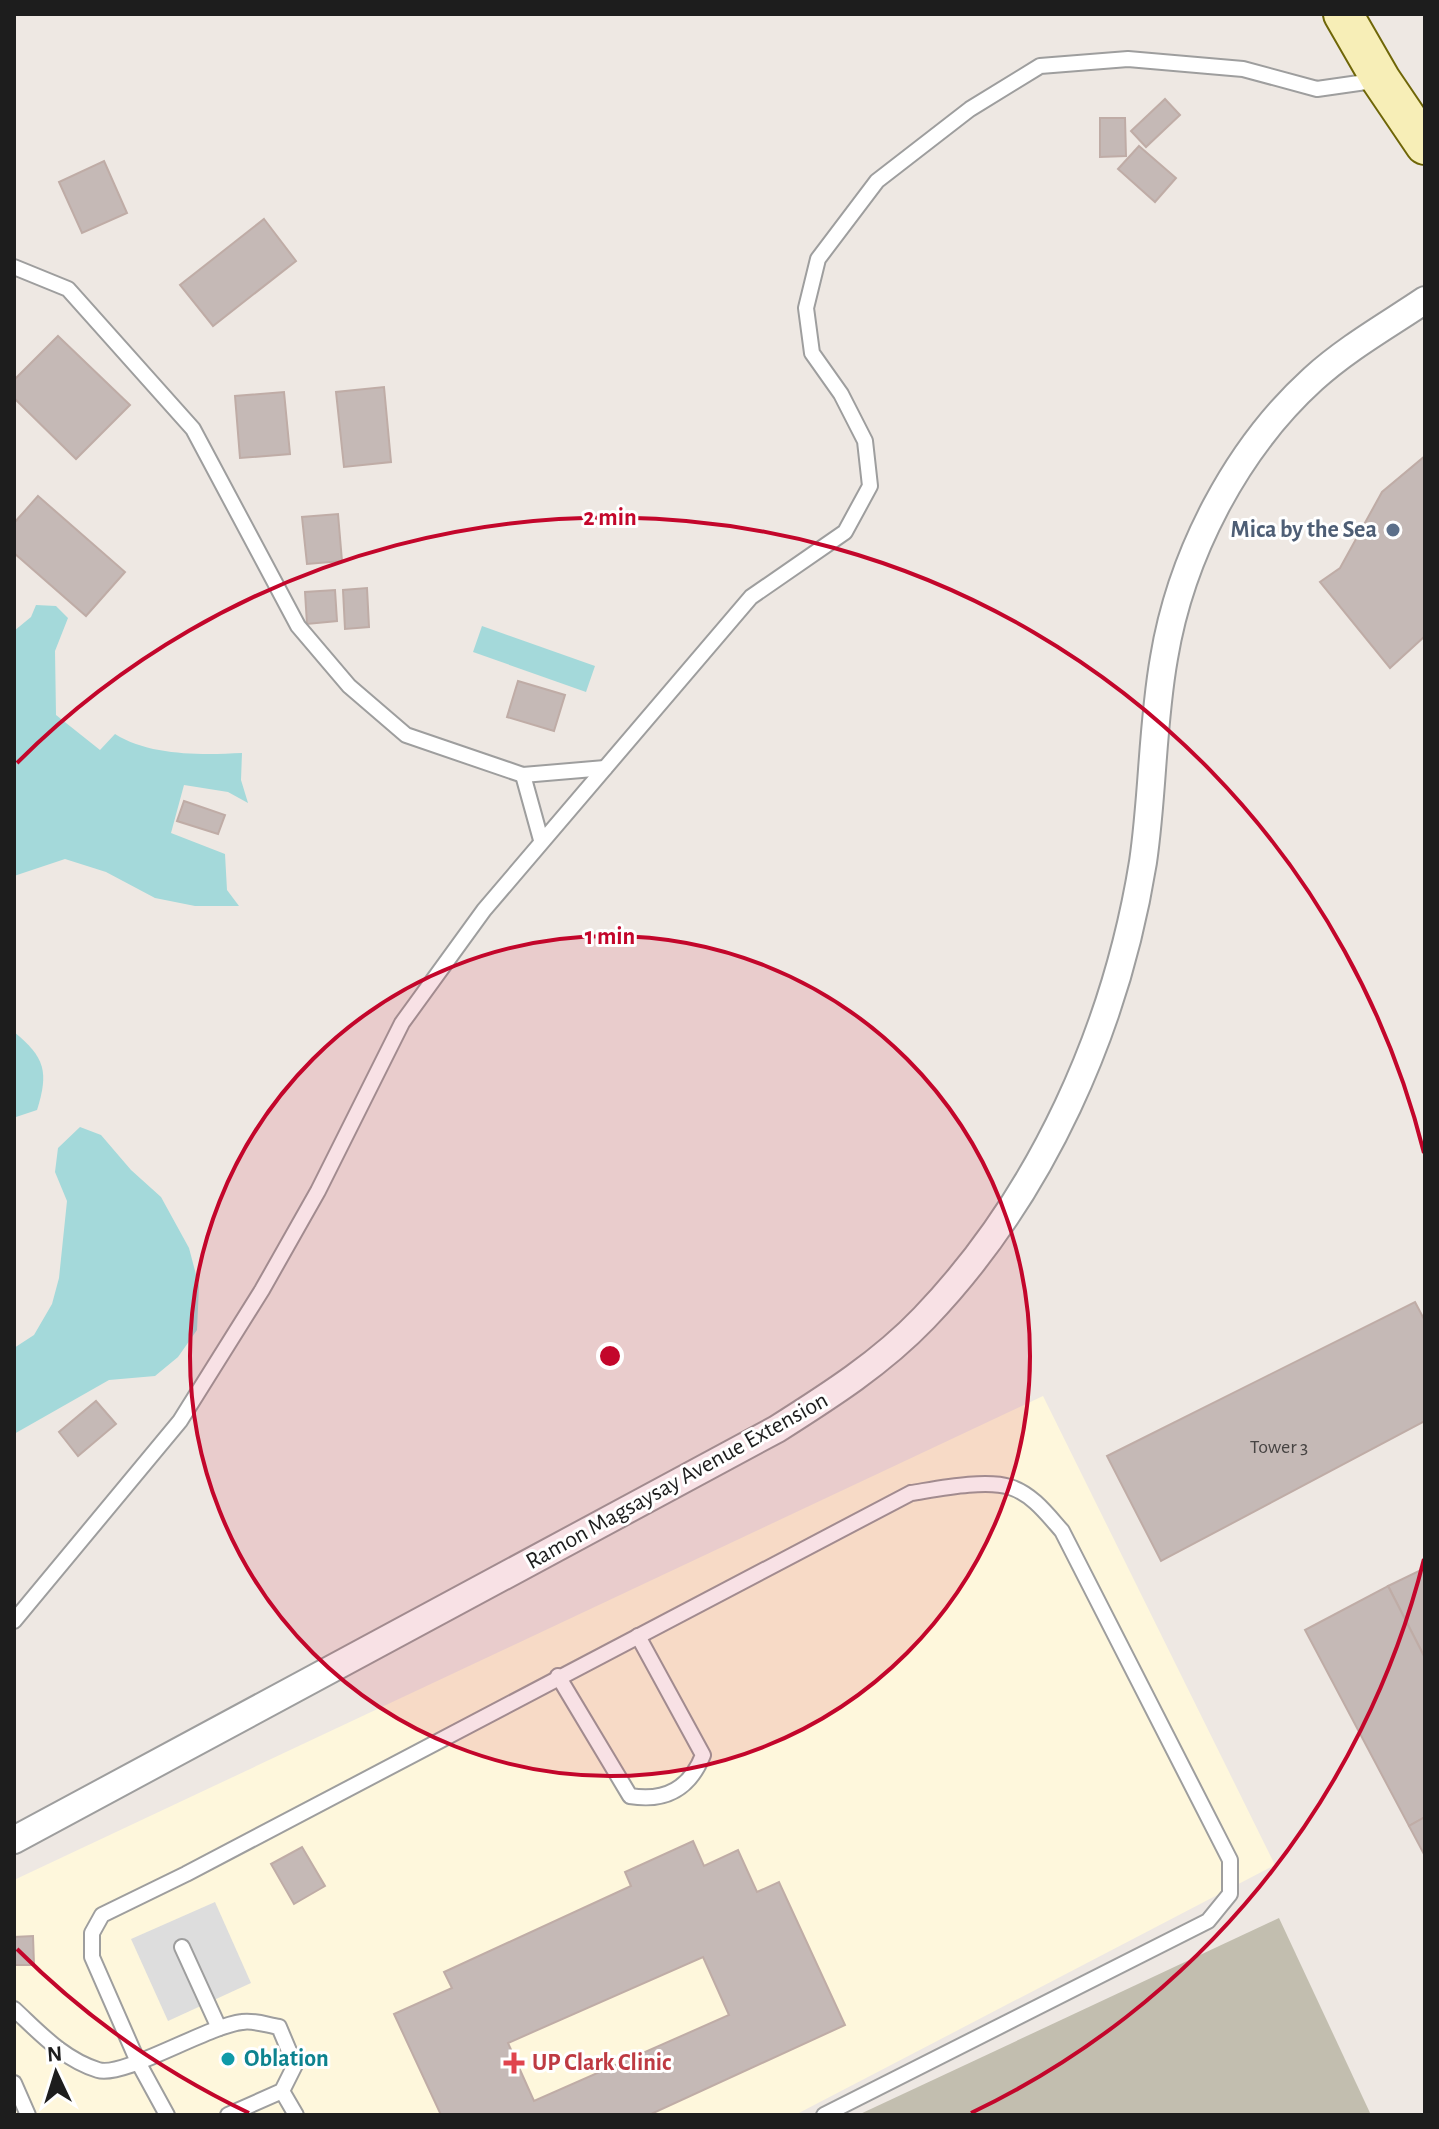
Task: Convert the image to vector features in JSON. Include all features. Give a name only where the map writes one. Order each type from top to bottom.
[{"type":"street","points":[[1343,14],[1381,80],[1425,145]]},
{"type":"street","name":"Ramon Magsaysay Avenue Extension","points":[[14,1840],[777,1429],[856,1377],[923,1320],[971,1266],[1013,1205],[1075,1092],[1099,1027],[1117,975],[1143,861],[1164,658],[1179,590],[1231,480],[1270,425],[1313,379],[1425,300]]},
{"type":"lane","points":[[14,1621],[180,1421],[262,1290],[318,1191],[402,1023],[484,910],[751,597],[845,532],[870,486],[865,441],[841,394],[812,353],[806,308],[818,259],[877,181],[970,109],[1040,66],[1143,60],[1243,69],[1317,89],[1381,80]]},
{"type":"lane","points":[[14,267],[68,289],[193,429],[298,626],[349,686],[406,735],[523,775],[605,768]]},
{"type":"lane","points":[[523,775],[541,840]]},
{"type":"lane","points":[[167,2115],[138,2062],[92,1957],[92,1933],[102,1915],[200,1867],[911,1493],[960,1486],[1009,1487],[1039,1504],[1062,1531],[1230,1860],[1230,1894],[1208,1921],[824,2115]]},
{"type":"lane","points":[[558,1676],[630,1796],[649,1799],[676,1792],[695,1775],[703,1755],[638,1636]]},
{"type":"lane","points":[[182,1947],[219,2028]]},
{"type":"lane","points":[[14,2009],[67,2057],[102,2072],[138,2062],[219,2028],[245,2021],[279,2027],[295,2065],[282,2091],[228,2115]]},
{"type":"lane","points":[[14,2083],[28,2115]]},
{"type":"lane","points":[[282,2091],[296,2115]]},
{"type":"shaded area","points":[[1043,1396],[1275,1865],[795,2115],[14,2115],[14,1880]]},
{"type":"shaded area","points":[[215,1902],[251,1983],[168,2021],[131,1939]]},
{"type":"shaded area","points":[[1279,1918],[1371,2115],[858,2115]]},
{"type":"water","points":[[36,605],[56,606],[68,618],[55,651],[56,715],[100,750],[115,734],[144,747],[160,750],[193,754],[242,753],[241,780],[248,803],[228,792],[184,785],[171,833],[225,854],[227,890],[239,906],[195,906],[155,898],[106,872],[65,859],[14,876],[14,631],[31,617]]},
{"type":"water","points":[[482,626],[595,666],[586,692],[473,652]]},
{"type":"water","points":[[14,1032],[32,1049],[42,1066],[43,1075],[37,1110],[16,1117]]},
{"type":"water","points":[[80,1127],[101,1135],[131,1170],[161,1197],[189,1248],[199,1286],[197,1330],[178,1357],[155,1376],[109,1380],[14,1434],[14,1348],[34,1335],[52,1304],[59,1278],[67,1201],[55,1172],[58,1148]]},
{"type":"building","points":[[1165,99],[1180,115],[1146,147],[1131,131]]},
{"type":"building","points":[[1100,118],[1125,118],[1126,156],[1100,157]]},
{"type":"building","points":[[1139,146],[1176,178],[1155,202],[1118,169]]},
{"type":"building","points":[[104,161],[127,213],[82,233],[59,182]]},
{"type":"building","points":[[264,219],[296,261],[213,326],[180,285]]},
{"type":"building","points":[[58,336],[130,405],[76,459],[14,398],[14,380]]},
{"type":"building","points":[[384,387],[391,462],[344,467],[336,392]]},
{"type":"building","points":[[284,392],[290,454],[240,458],[235,396]]},
{"type":"building","name":"Mica by the Sea","points":[[1425,456],[1425,636],[1390,668],[1320,582],[1340,568],[1382,492]]},
{"type":"building","points":[[38,496],[125,572],[86,616],[14,553],[14,523]]},
{"type":"building","points":[[338,514],[342,561],[307,564],[302,517]]},
{"type":"building","points":[[367,588],[369,627],[345,629],[343,590]]},
{"type":"building","points":[[335,590],[337,621],[307,624],[305,592]]},
{"type":"building","points":[[518,681],[565,695],[554,731],[507,717]]},
{"type":"building","points":[[184,801],[225,815],[218,834],[177,821]]},
{"type":"building","points":[[1415,1302],[1425,1321],[1425,1421],[1161,1561],[1107,1456]]},
{"type":"building","points":[[96,1401],[116,1424],[78,1456],[59,1432]]},
{"type":"building","points":[[1425,1568],[1425,1658],[1388,1586]]},
{"type":"building","points":[[1388,1586],[1425,1658],[1425,1817],[1409,1826],[1305,1630]]},
{"type":"building","points":[[1425,1817],[1425,1856],[1409,1826]]},
{"type":"building","points":[[693,1841],[704,1866],[738,1850],[757,1892],[779,1882],[845,2025],[649,2115],[441,2115],[394,2014],[452,1988],[444,1972],[631,1886],[625,1872]],"holes":[[[703,1957],[729,2015],[534,2101],[508,2043]]]},
{"type":"building","points":[[302,1847],[325,1886],[294,1904],[271,1864]]},
{"type":"building","points":[[33,1936],[34,1965],[14,1965],[14,1937]]},
{"type":"place","name":"Mica by the Sea","points":[[1393,530]]},
{"type":"place","name":"Oblation","points":[[228,2059]]},
{"type":"place","name":"UP Clark Clinic","points":[[514,2063]]}]
